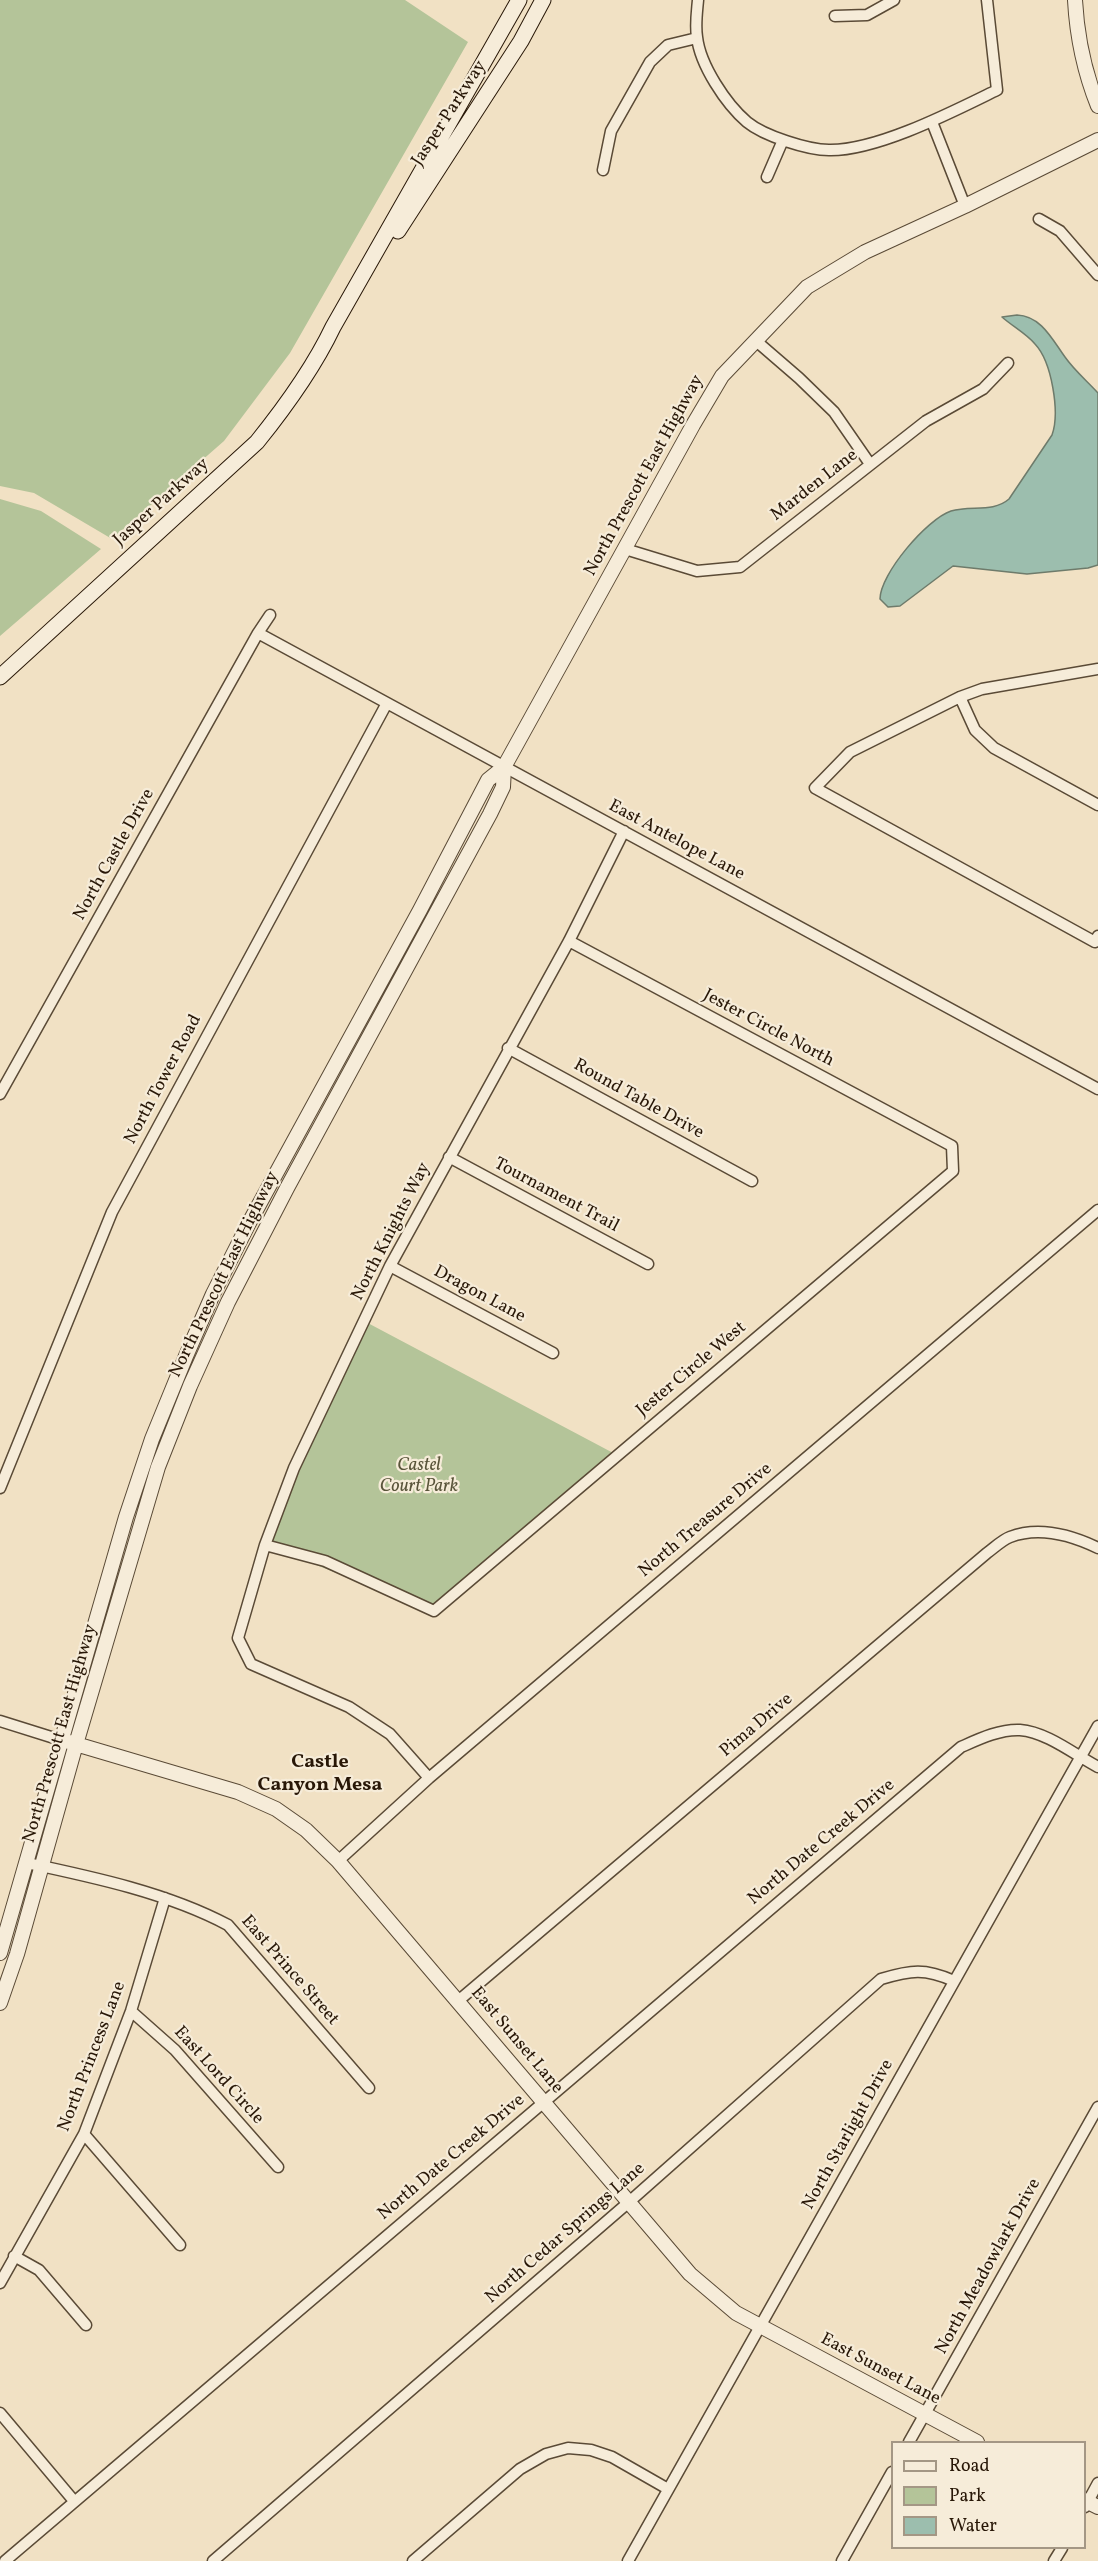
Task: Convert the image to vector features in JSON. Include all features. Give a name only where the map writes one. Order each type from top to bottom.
[{"type":"main road","name":"Jasper Parkway","points":[[0,677],[257,442],[286,407],[328,339],[519,0]]},
{"type":"main road","name":"Jasper Parkway","points":[[328,339],[347,313],[521,41],[543,0]]},
{"type":"street","points":[[698,0],[697,38],[710,78],[748,122],[783,140],[829,150],[864,145],[932,122],[997,90],[987,0]]},
{"type":"street","points":[[835,16],[867,15],[894,0]]},
{"type":"street","points":[[1075,0],[1077,32],[1087,78],[1098,106]]},
{"type":"street","points":[[603,170],[611,130],[650,62],[668,45],[697,38]]},
{"type":"street","points":[[932,122],[965,206]]},
{"type":"street","points":[[767,177],[783,140]]},
{"type":"street","name":"North Prescott East Highway","points":[[0,2003],[17,1954],[34,1865],[126,1517],[152,1439],[218,1284],[488,780],[504,767],[722,376],[807,287],[865,252],[965,206],[1098,140]]},
{"type":"street","points":[[1039,219],[1060,231],[1098,275]]},
{"type":"street","points":[[755,340],[834,412],[870,464]]},
{"type":"street","name":"Marden Lane","points":[[625,549],[697,571],[740,567],[927,421],[983,389],[1008,363]]},
{"type":"street","points":[[258,633],[270,615]]},
{"type":"street","name":"East Antelope Lane","points":[[258,633],[1098,1089]]},
{"type":"street","name":"North Castle Drive","points":[[0,1094],[258,633]]},
{"type":"street","points":[[1098,669],[982,689],[960,697],[850,752],[815,788],[1095,942],[1098,936]]},
{"type":"street","points":[[960,697],[975,730],[994,748],[1098,805]]},
{"type":"street","name":"North Tower Road","points":[[0,1488],[2,1476],[112,1212],[387,703]]},
{"type":"street","name":"North Prescott East Highway","points":[[68,1742],[159,1467],[193,1378],[228,1302],[337,1094],[490,814],[503,787],[504,767]]},
{"type":"street","name":"North Knights Way","points":[[429,1778],[390,1734],[349,1707],[251,1664],[238,1638],[266,1545],[294,1468],[390,1266],[569,940],[624,831]]},
{"type":"street","name":"Jester Circle North","points":[[569,940],[952,1146]]},
{"type":"street","name":"Round Table Drive","points":[[508,1048],[752,1181]]},
{"type":"street","points":[[323,1086],[337,1094]]},
{"type":"street","name":"Jester Circle West","points":[[266,1545],[326,1561],[434,1611],[953,1172],[952,1146]]},
{"type":"street","name":"Tournament Trail","points":[[449,1157],[648,1264]]},
{"type":"street","name":"North Treasure Drive","points":[[339,1861],[429,1778],[1098,1210]]},
{"type":"street","name":"Dragon Lane","points":[[390,1266],[552,1353]]},
{"type":"street","points":[[179,1372],[193,1378]]},
{"type":"street","name":"Pima Drive","points":[[458,2001],[1009,1537],[1052,1533],[1075,1538],[1098,1548]]},
{"type":"street","name":"East Sunset Lane","points":[[0,1721],[238,1792],[276,1809],[306,1830],[339,1861],[690,2274],[722,2303],[760,2326],[975,2441]]},
{"type":"street","name":"North Starlight Drive","points":[[628,2561],[1098,1726]]},
{"type":"street","name":"North Date Creek Drive","points":[[5,2561],[961,1747],[993,1734],[1021,1730],[1044,1737],[1098,1767]]},
{"type":"street","name":"North Prescott East Highway","points":[[0,1953],[34,1865]]},
{"type":"street","name":"East Prince Street","points":[[34,1865],[165,1898],[205,1913],[228,1925],[369,2088]]},
{"type":"street","name":"North Princess Lane","points":[[0,2283],[84,2134],[131,2011],[165,1898]]},
{"type":"street","name":"North Cedar Springs Lane","points":[[213,2561],[629,2202],[881,1979],[906,1971],[933,1972],[954,1981]]},
{"type":"street","name":"East Lord Circle","points":[[131,2011],[175,2050],[278,2167]]},
{"type":"street","name":"North Meadowlark Drive","points":[[910,2441],[1098,2107]]},
{"type":"street","points":[[84,2134],[180,2245]]},
{"type":"street","points":[[15,2256],[39,2270],[86,2325]]},
{"type":"street","points":[[0,2413],[74,2501]]},
{"type":"street","points":[[413,2561],[520,2469],[546,2454],[568,2448],[591,2450],[612,2457],[668,2489]]},
{"type":"street","points":[[842,2561],[891,2474]]},
{"type":"street","points":[[1089,2504],[1098,2484]]},
{"type":"green space","points":[[0,0],[405,0],[468,42],[290,353],[224,441],[112,539],[34,493],[0,486]]},
{"type":"green space","points":[[0,499],[41,511],[101,549],[0,636]]},
{"type":"green space","name":"Castel Court Park","points":[[364,1321],[617,1455],[434,1611],[265,1545]]},
{"type":"water","points":[[1017,315],[1033,319],[1039,324],[1072,366],[1098,393],[1098,565],[1027,574],[953,566],[900,606],[888,607],[880,599],[882,588],[896,562],[918,536],[941,516],[951,511],[996,506],[1009,499],[1052,435],[1055,401],[1046,363],[1032,340],[1002,317]]},
{"type":"district","name":"Castle Canyon Mesa","points":[[320,1774]]}]
